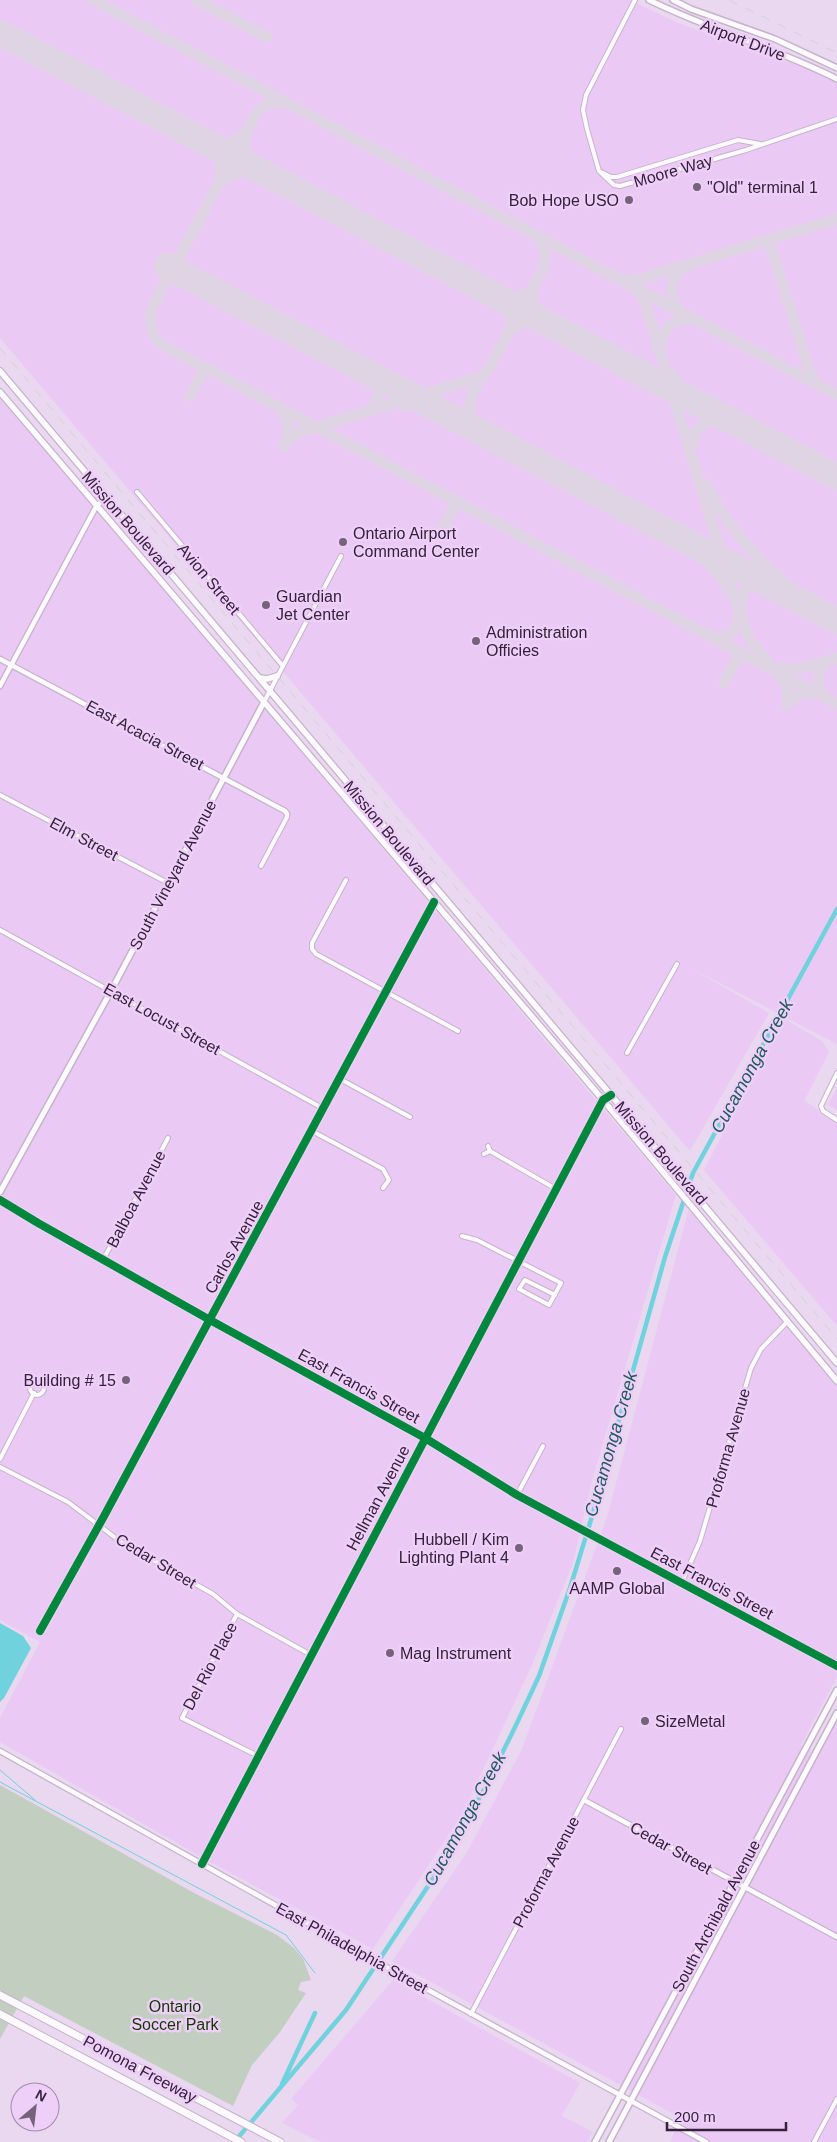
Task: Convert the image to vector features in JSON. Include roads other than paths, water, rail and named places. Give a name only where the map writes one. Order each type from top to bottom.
[{"type":"highway","name":"Pomona Freeway","points":[[0,1996],[281,2142]]},
{"type":"highway","name":"Pomona Freeway","points":[[0,2014],[241,2142]]},
{"type":"main road","name":"Airport Drive","points":[[649,0],[687,18],[809,65],[837,79]]},
{"type":"main road","name":"Airport Drive","points":[[673,0],[691,9],[774,39],[837,68]]},
{"type":"main road","name":"Mission Boulevard","points":[[0,371],[611,1095],[685,1180],[837,1363]]},
{"type":"main road","name":"Mission Boulevard","points":[[0,392],[603,1100],[837,1381]]},
{"type":"main road","points":[[257,676],[264,679],[277,676]]},
{"type":"main road","name":"South Vineyard Avenue","points":[[0,1192],[169,884],[264,702]]},
{"type":"main road","name":"South Archibald Avenue","points":[[595,2142],[736,1882],[837,1690]]},
{"type":"main road","name":"South Archibald Avenue","points":[[610,2142],[837,1713]]},
{"type":"street","points":[[635,0],[586,94],[584,110],[587,129],[599,171],[611,177],[617,177],[738,140],[760,144]]},
{"type":"street","name":"Moore Way","points":[[599,171],[614,185],[620,186],[837,119]]},
{"type":"street","name":"Avion Street","points":[[137,492],[282,666]]},
{"type":"street","points":[[0,686],[97,505],[106,498]]},
{"type":"street","name":"South Vineyard Avenue","points":[[264,702],[341,556]]},
{"type":"street","name":"East Acacia Street","points":[[0,659],[226,778],[285,810],[287,814]]},
{"type":"street","name":"Elm Street","points":[[0,795],[169,884]]},
{"type":"street","points":[[261,866],[287,814]]},
{"type":"street","points":[[346,880],[312,943],[312,949],[316,954],[458,1031]]},
{"type":"street","name":"Carlos Avenue","points":[[40,1631],[210,1320],[434,902]]},
{"type":"street","name":"East Locust Street","points":[[1,932],[324,1109]]},
{"type":"street","points":[[627,1054],[677,964]]},
{"type":"street","points":[[837,1073],[821,1103],[821,1108],[837,1120]]},
{"type":"street","points":[[340,1079],[410,1117]]},
{"type":"street","points":[[603,1100],[611,1095]]},
{"type":"street","name":"Hellman Avenue","points":[[202,1864],[603,1100]]},
{"type":"street","points":[[312,1131],[383,1169],[389,1180],[382,1188]]},
{"type":"street","name":"Balboa Avenue","points":[[103,1260],[168,1138]]},
{"type":"street","points":[[488,1146],[490,1152],[556,1189]]},
{"type":"street","points":[[484,1154],[490,1152]]},
{"type":"street","name":"East Francis Street","points":[[0,1200],[210,1320],[425,1438],[517,1495],[837,1666]]},
{"type":"street","points":[[462,1236],[477,1240],[561,1283],[549,1304],[519,1289],[525,1280],[554,1295]]},
{"type":"street","name":"Proforma Avenue","points":[[682,1582],[700,1541],[751,1368],[760,1349],[787,1322]]},
{"type":"street","points":[[0,1459],[34,1393]]},
{"type":"street","points":[[517,1495],[543,1446]]},
{"type":"street","name":"Cedar Street","points":[[0,1468],[68,1502],[121,1542],[213,1594],[237,1614],[311,1655]]},
{"type":"street","name":"Del Rio Place","points":[[237,1614],[182,1718],[258,1756]]},
{"type":"street","name":"Proforma Avenue","points":[[471,2014],[621,1729]]},
{"type":"street","name":"East Philadelphia Street","points":[[0,1751],[368,1957],[706,2142]]},
{"type":"street","name":"Cedar Street","points":[[584,1800],[837,1936]]},
{"type":"street","points":[[814,2142],[837,2099]]},
{"type":"water","points":[[0,1623],[23,1636],[31,1648],[0,1702]]},
{"type":"waterway","name":"Cucamonga Creek","points":[[236,2140],[346,2010],[442,1865],[487,1784],[517,1723],[539,1676],[570,1588],[665,1257],[693,1173],[837,909]]},
{"type":"waterway","points":[[0,1770],[35,1800]]},
{"type":"waterway","points":[[0,1782],[286,1935],[315,1973]]},
{"type":"waterway","name":"Cucamonga Creek","points":[[282,2084],[315,2013]]},
{"type":"railway","points":[[729,0],[837,53]]},
{"type":"railway","points":[[0,348],[837,1339]]},
{"type":"place","name":"\"Old\" terminal 1","points":[[697,187]]},
{"type":"place","name":"Bob Hope USO","points":[[629,200]]},
{"type":"place","name":"Ontario Airport Command Center","points":[[343,542]]},
{"type":"place","name":"Guardian Jet Center","points":[[266,605]]},
{"type":"place","name":"Administration Officies","points":[[476,641]]},
{"type":"place","name":"Building # 15","points":[[126,1380]]},
{"type":"place","name":"Hubbell / Kim Lighting Plant 4","points":[[519,1548]]},
{"type":"place","name":"AAMP Global","points":[[617,1571]]},
{"type":"place","name":"Mag Instrument","points":[[390,1653]]},
{"type":"place","name":"SizeMetal","points":[[645,1721]]},
{"type":"park label","name":"Ontario Soccer Park","points":[[175,2015]]}]
